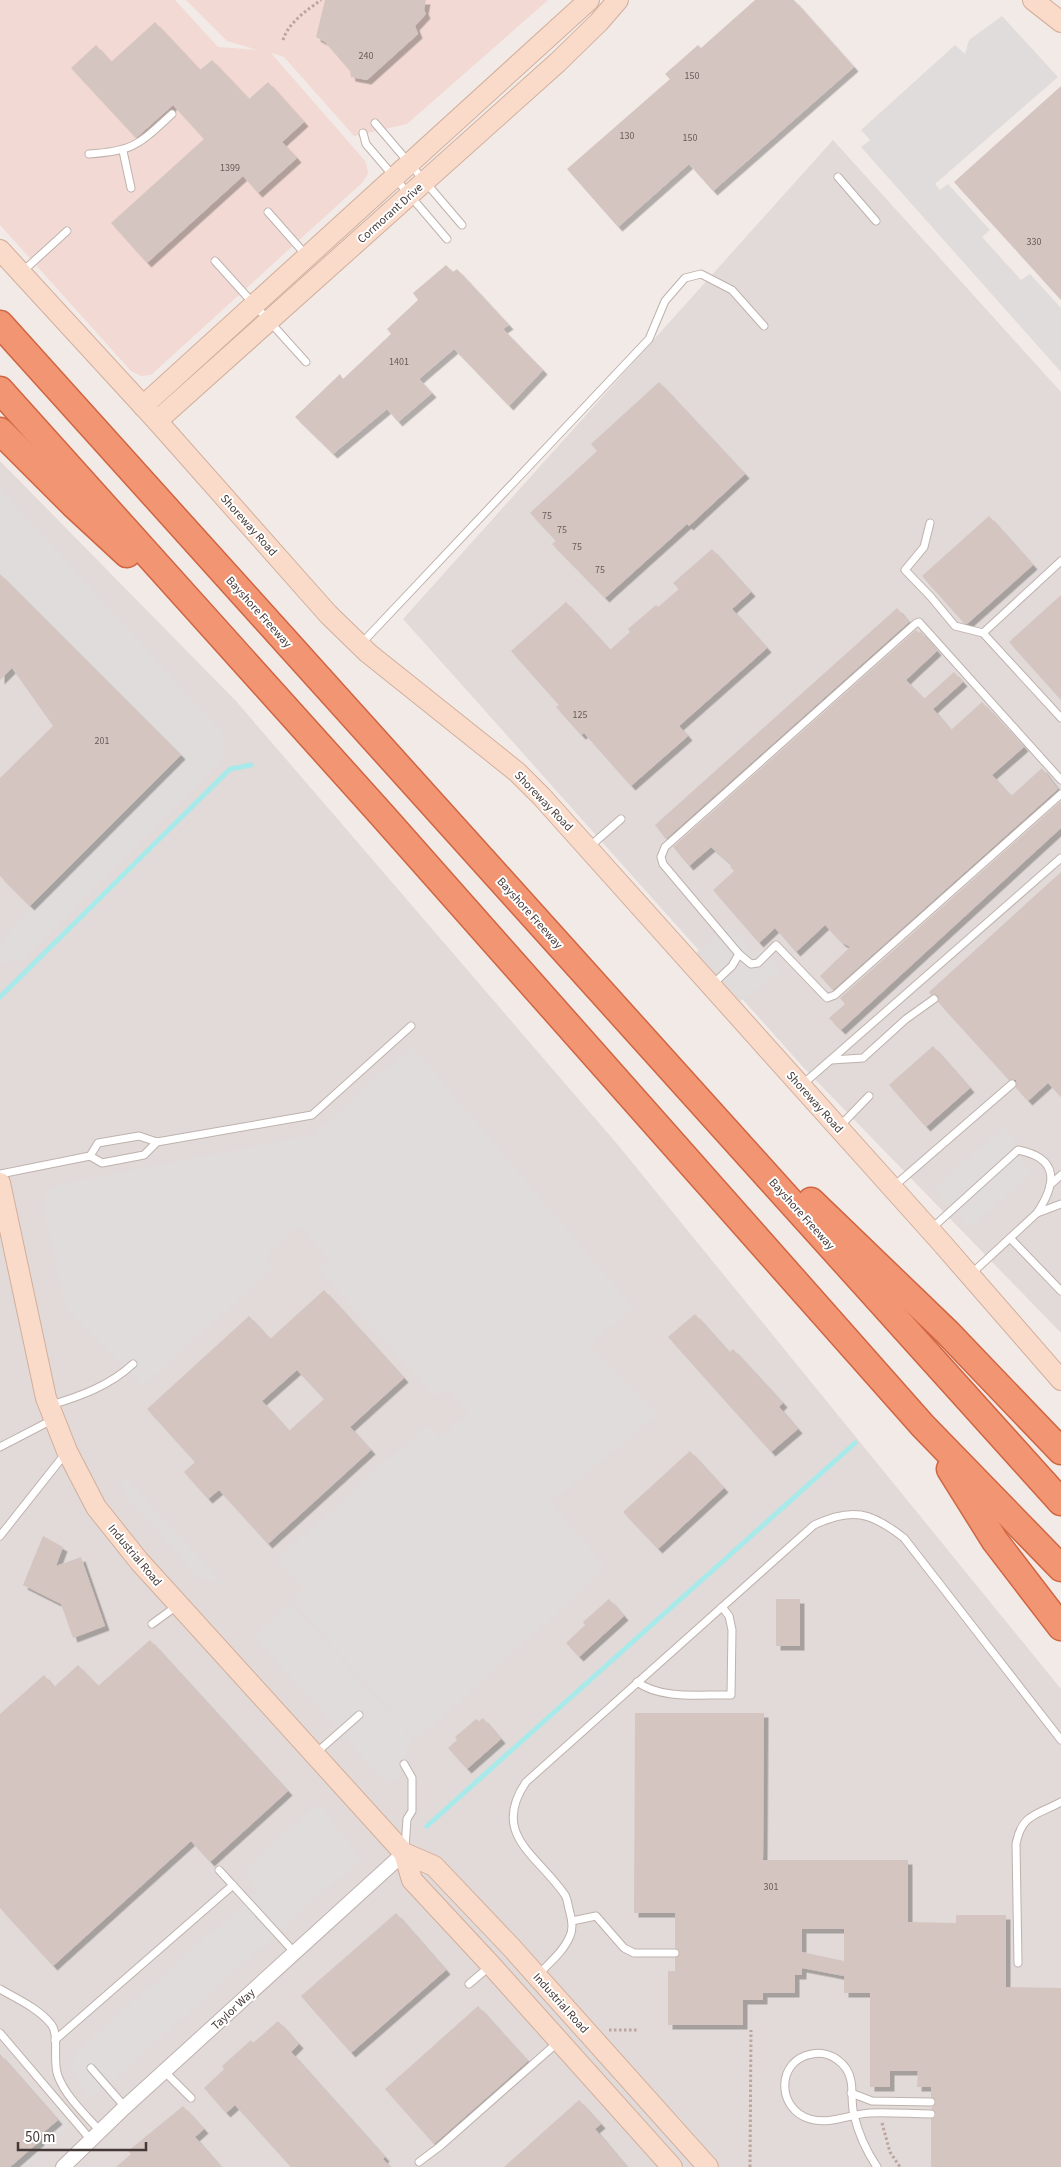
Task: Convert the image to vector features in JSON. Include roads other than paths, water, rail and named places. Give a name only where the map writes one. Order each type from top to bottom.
[{"type":"highway","name":"Bayshore Freeway","points":[[0,324],[1061,1502]]},
{"type":"highway","points":[[0,390],[241,658],[923,1426],[1061,1568]]},
{"type":"highway","points":[[0,431],[74,505],[241,658]]},
{"type":"highway","points":[[664,1061],[907,1292],[1061,1451]]},
{"type":"highway","points":[[923,1426],[995,1541],[1061,1627]]},
{"type":"street","name":"Cormorant Drive","points":[[143,406],[589,0]]},
{"type":"street","name":"Cormorant Drive","points":[[157,421],[558,62],[599,22],[618,0]]},
{"type":"street","points":[[1033,0],[1061,22]]},
{"type":"street","name":"Shoreway Road","points":[[0,250],[157,421],[328,614],[360,645],[517,772],[588,848],[801,1086],[1061,1380]]},
{"type":"street","name":"Industrial Road","points":[[0,1183],[51,1413],[66,1451],[96,1506],[139,1561],[178,1605],[404,1853],[434,1866],[537,1976],[708,2167]]},
{"type":"street","name":"Industrial Road","points":[[404,1853],[412,1880],[559,2040],[672,2167]]},
{"type":"street","name":"Taylor Way","points":[[63,2167],[95,2135],[404,1853]]},
{"type":"lane","points":[[89,154],[123,150],[142,142],[172,114]]},
{"type":"lane","points":[[375,123],[462,225]]},
{"type":"lane","points":[[363,133],[366,144],[447,239]]},
{"type":"lane","points":[[123,150],[131,188]]},
{"type":"lane","points":[[838,177],[876,221]]},
{"type":"lane","points":[[268,212],[307,256]]},
{"type":"lane","points":[[21,273],[67,231]]},
{"type":"lane","points":[[214,262],[306,362]]},
{"type":"lane","points":[[360,645],[649,340],[665,301],[685,278],[701,274],[732,290],[764,326]]},
{"type":"lane","points":[[930,523],[924,547],[905,570],[955,626],[983,632],[1061,718]]},
{"type":"lane","points":[[983,632],[1061,561]]},
{"type":"lane","points":[[1061,780],[920,622],[914,624],[665,848],[661,857],[663,864],[739,954],[751,964],[758,963],[776,946],[827,998],[835,995],[1061,794]]},
{"type":"lane","points":[[588,848],[621,819]]},
{"type":"lane","points":[[801,1086],[1061,858]]},
{"type":"lane","points":[[711,986],[732,966],[739,954]]},
{"type":"lane","points":[[831,1060],[863,1058],[906,1019],[934,999]]},
{"type":"lane","points":[[90,1156],[98,1143],[139,1136],[157,1142],[312,1115],[411,1026]]},
{"type":"lane","points":[[892,1188],[1012,1084]]},
{"type":"lane","points":[[838,1128],[869,1096]]},
{"type":"lane","points":[[0,1174],[90,1156],[102,1163],[144,1155],[157,1142]]},
{"type":"lane","points":[[929,1230],[1018,1150],[1033,1153],[1048,1165],[1052,1175],[1050,1186],[1047,1199],[1037,1213],[968,1276]]},
{"type":"lane","points":[[1050,1186],[1061,1175]]},
{"type":"lane","points":[[1037,1213],[1061,1204]]},
{"type":"lane","points":[[1010,1238],[1061,1291]]},
{"type":"lane","points":[[0,1447],[51,1413],[124,1373],[133,1364]]},
{"type":"lane","points":[[0,1536],[66,1451]]},
{"type":"lane","points":[[537,1976],[560,1953],[571,1935],[572,1921],[566,1896],[521,1844],[513,1827],[513,1808],[518,1794],[526,1782],[637,1682],[814,1526],[831,1517],[857,1513],[883,1522],[904,1538],[1061,1740]]},
{"type":"lane","points":[[152,1624],[178,1605]]},
{"type":"lane","points":[[637,1682],[647,1689],[667,1693],[731,1695],[732,1630],[729,1616],[722,1607]]},
{"type":"lane","points":[[314,1754],[359,1715]]},
{"type":"lane","points":[[404,1764],[412,1778],[412,1811],[407,1819],[404,1853]]},
{"type":"lane","points":[[1018,1964],[1016,1844],[1019,1830],[1025,1821],[1034,1814],[1061,1802]]},
{"type":"lane","points":[[219,1870],[294,1952]]},
{"type":"lane","points":[[55,2040],[232,1885]]},
{"type":"lane","points":[[572,1921],[596,1916],[624,1948],[634,1953],[674,1953]]},
{"type":"lane","points":[[469,1984],[491,1965]]},
{"type":"lane","points":[[0,1989],[33,2009],[52,2024],[55,2040],[54,2062],[58,2076],[65,2091],[95,2135]]},
{"type":"lane","points":[[0,2033],[95,2135]]},
{"type":"lane","points":[[419,2162],[439,2147],[559,2040]]},
{"type":"lane","points":[[877,2167],[870,2156],[854,2116],[851,2080],[846,2068],[836,2058],[824,2053],[811,2054],[799,2059],[790,2068],[784,2080],[784,2093],[790,2106],[799,2115],[812,2120],[841,2120],[854,2116],[882,2113],[931,2114]]},
{"type":"lane","points":[[91,2068],[125,2108]]},
{"type":"lane","points":[[165,2072],[191,2098]]},
{"type":"lane","points":[[851,2093],[872,2101],[931,2102]]},
{"type":"waterway","points":[[0,997],[230,769],[251,765]]},
{"type":"waterway","points":[[427,1826],[855,1443]]}]
